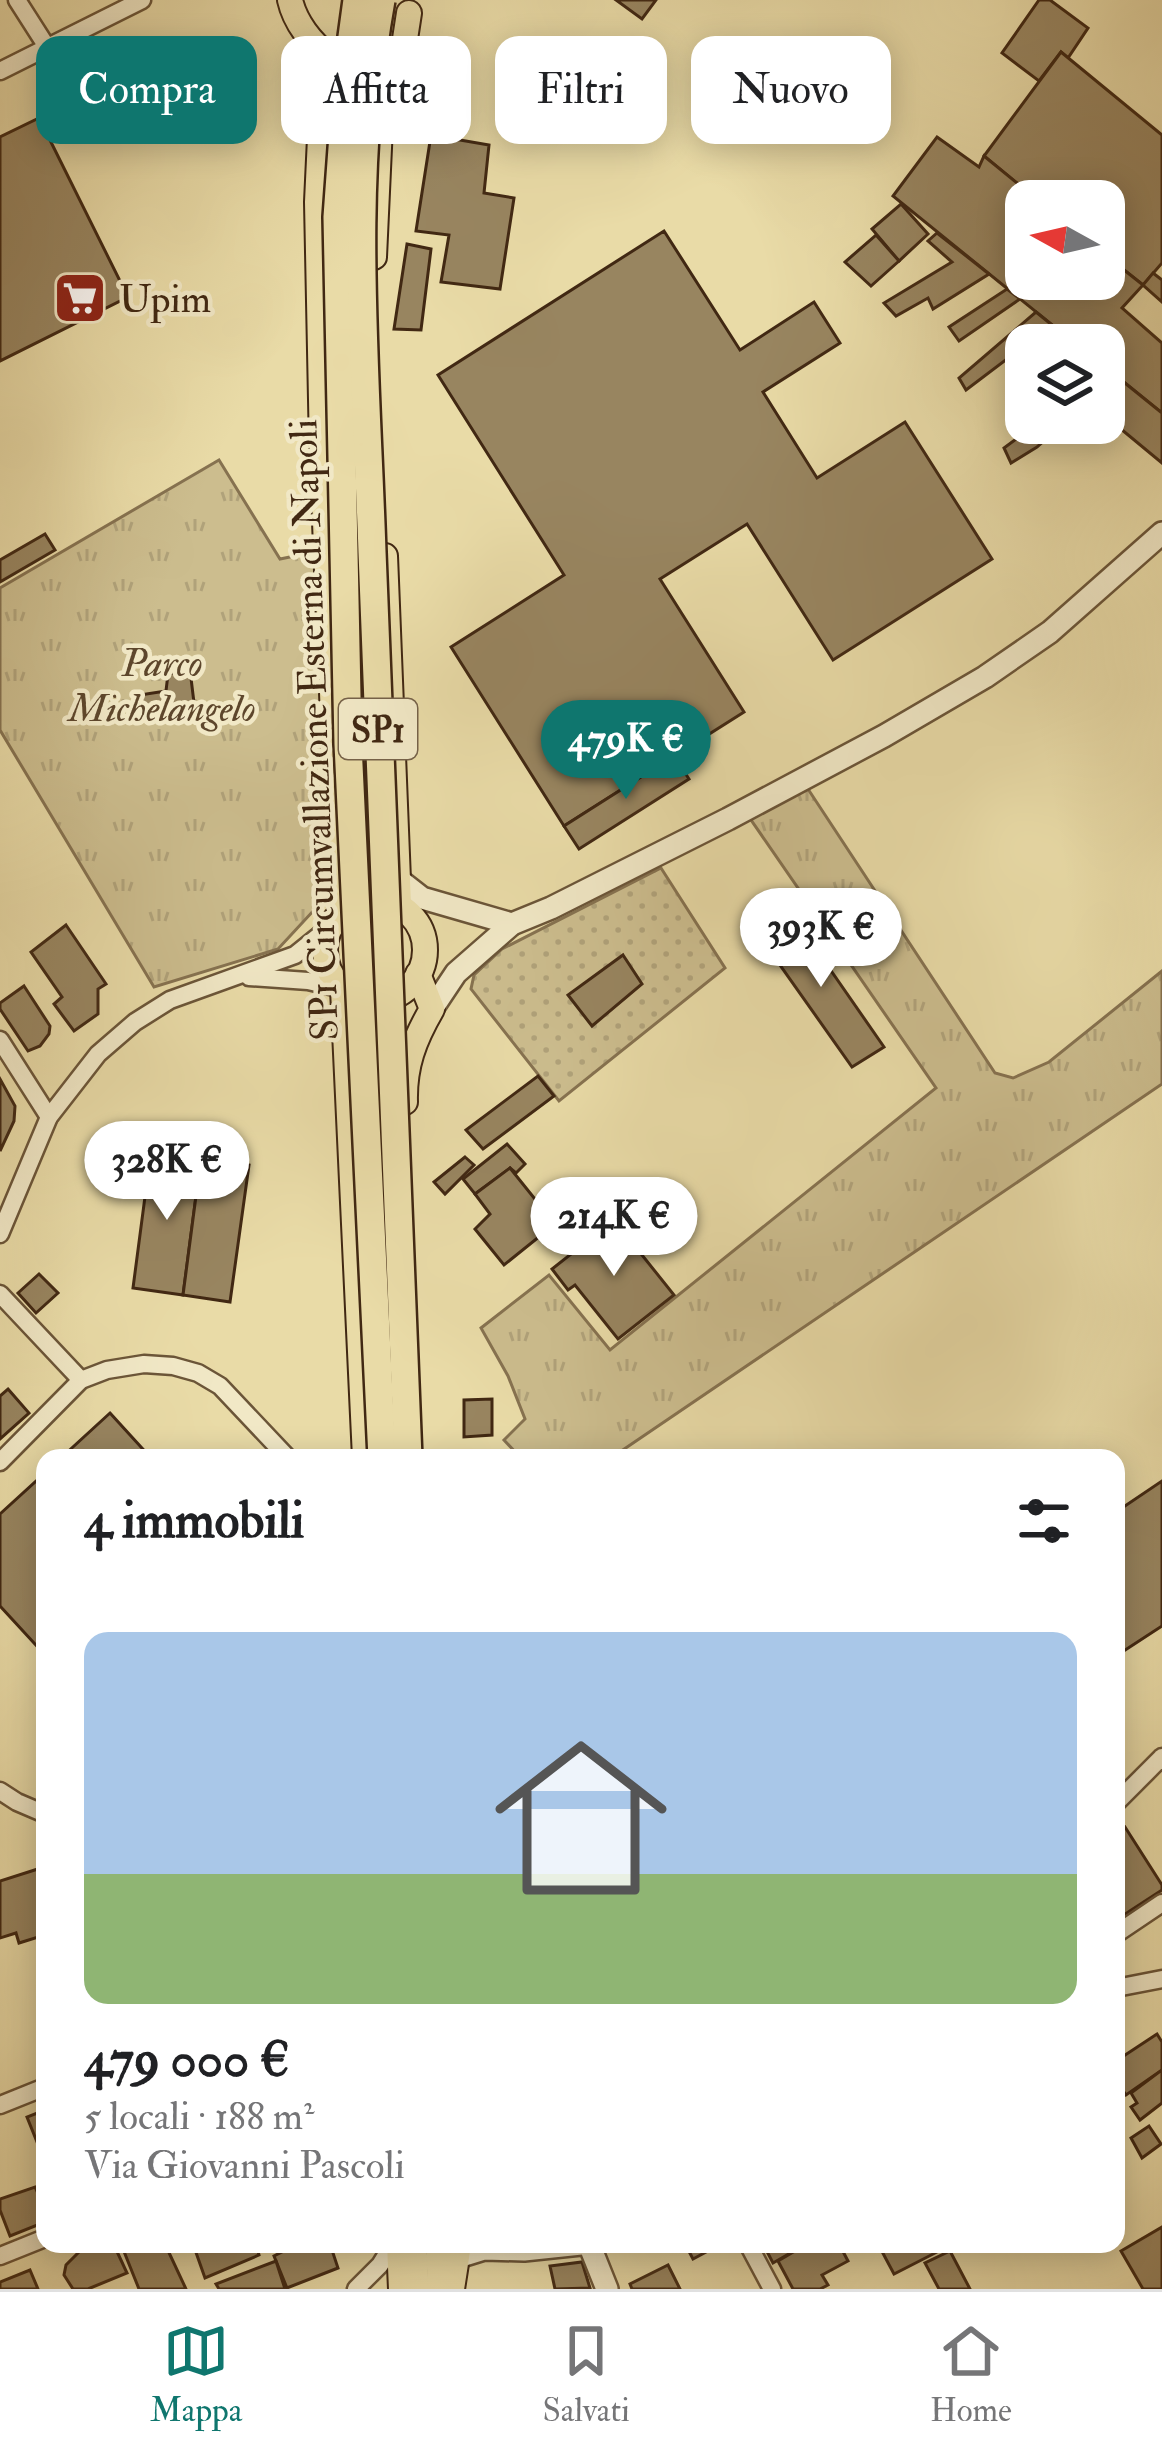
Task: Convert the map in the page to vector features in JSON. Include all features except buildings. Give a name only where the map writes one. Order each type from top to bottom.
[{"type":"highway","name":"SP1 Circumvallazione Esterna di Napoli","points":[[357,0],[337,218],[348,745],[382,1449]]},
{"type":"highway","name":"SP1 Circumvallazione Esterna di Napoli","points":[[381,0],[370,62],[362,217],[408,1449]]},
{"type":"highway","points":[[413,2253],[415,2289]]},
{"type":"highway","points":[[441,2289],[450,2253]]},
{"type":"main road","points":[[289,3],[309,36]]},
{"type":"main road","points":[[398,36],[410,6]]},
{"type":"main road","points":[[402,898],[353,904],[336,919],[325,942],[325,960],[332,976],[358,998],[393,998],[408,989],[425,962],[426,947],[424,933],[402,898],[374,267],[381,104],[401,65],[410,6]]},
{"type":"main road","points":[[320,144],[322,449],[336,919]]},
{"type":"main road","points":[[418,974],[432,1009],[409,1054],[404,1077],[421,1449]]},
{"type":"main road","points":[[343,989],[365,1449]]},
{"type":"main road","points":[[397,2253],[401,2289]]},
{"type":"main road","points":[[451,2253],[452,2289]]},
{"type":"street","points":[[17,0],[40,36]]},
{"type":"street","points":[[69,36],[142,0]]},
{"type":"street","points":[[0,70],[36,52]]},
{"type":"street","points":[[432,1009],[456,973],[512,925],[747,808],[985,677],[1050,632],[1162,532]]},
{"type":"street","points":[[402,898],[412,893],[512,925]]},
{"type":"street","points":[[0,1234],[49,1118],[98,1054],[170,1000],[295,955],[336,919]]},
{"type":"street","points":[[418,974],[456,973]]},
{"type":"street","points":[[242,976],[343,989]]},
{"type":"street","points":[[0,1040],[49,1118]]},
{"type":"street","points":[[0,1294],[81,1380]]},
{"type":"street","points":[[0,1462],[81,1380],[145,1364],[198,1373],[220,1386],[280,1449]]},
{"type":"street","points":[[1125,1794],[1162,1757]]},
{"type":"street","points":[[0,1791],[36,1810]]},
{"type":"street","points":[[1125,1928],[1162,1903]]},
{"type":"street","points":[[1125,1986],[1161,1980]]},
{"type":"street","points":[[0,2105],[36,2091]]},
{"type":"street","points":[[0,2256],[36,2242]]},
{"type":"street","points":[[356,2289],[389,2253]]},
{"type":"street","points":[[590,2253],[608,2289]]},
{"type":"street","points":[[753,2253],[772,2289]]},
{"type":"green space","name":"Parco Michelangelo","points":[[219,460],[280,559],[319,551],[328,895],[278,949],[154,987],[0,730],[0,588]]},
{"type":"green space","points":[[806,786],[995,1073],[1013,1078],[1049,1062],[1162,971],[1162,1084],[624,1449],[512,1449],[504,1440],[525,1419],[481,1328],[549,1275],[610,1350],[936,1088],[749,817]]},
{"type":"green space","points":[[661,868],[725,968],[559,1101],[471,989],[474,975],[502,949]]},
{"type":"place","name":"Upim","points":[[80,298]]}]
